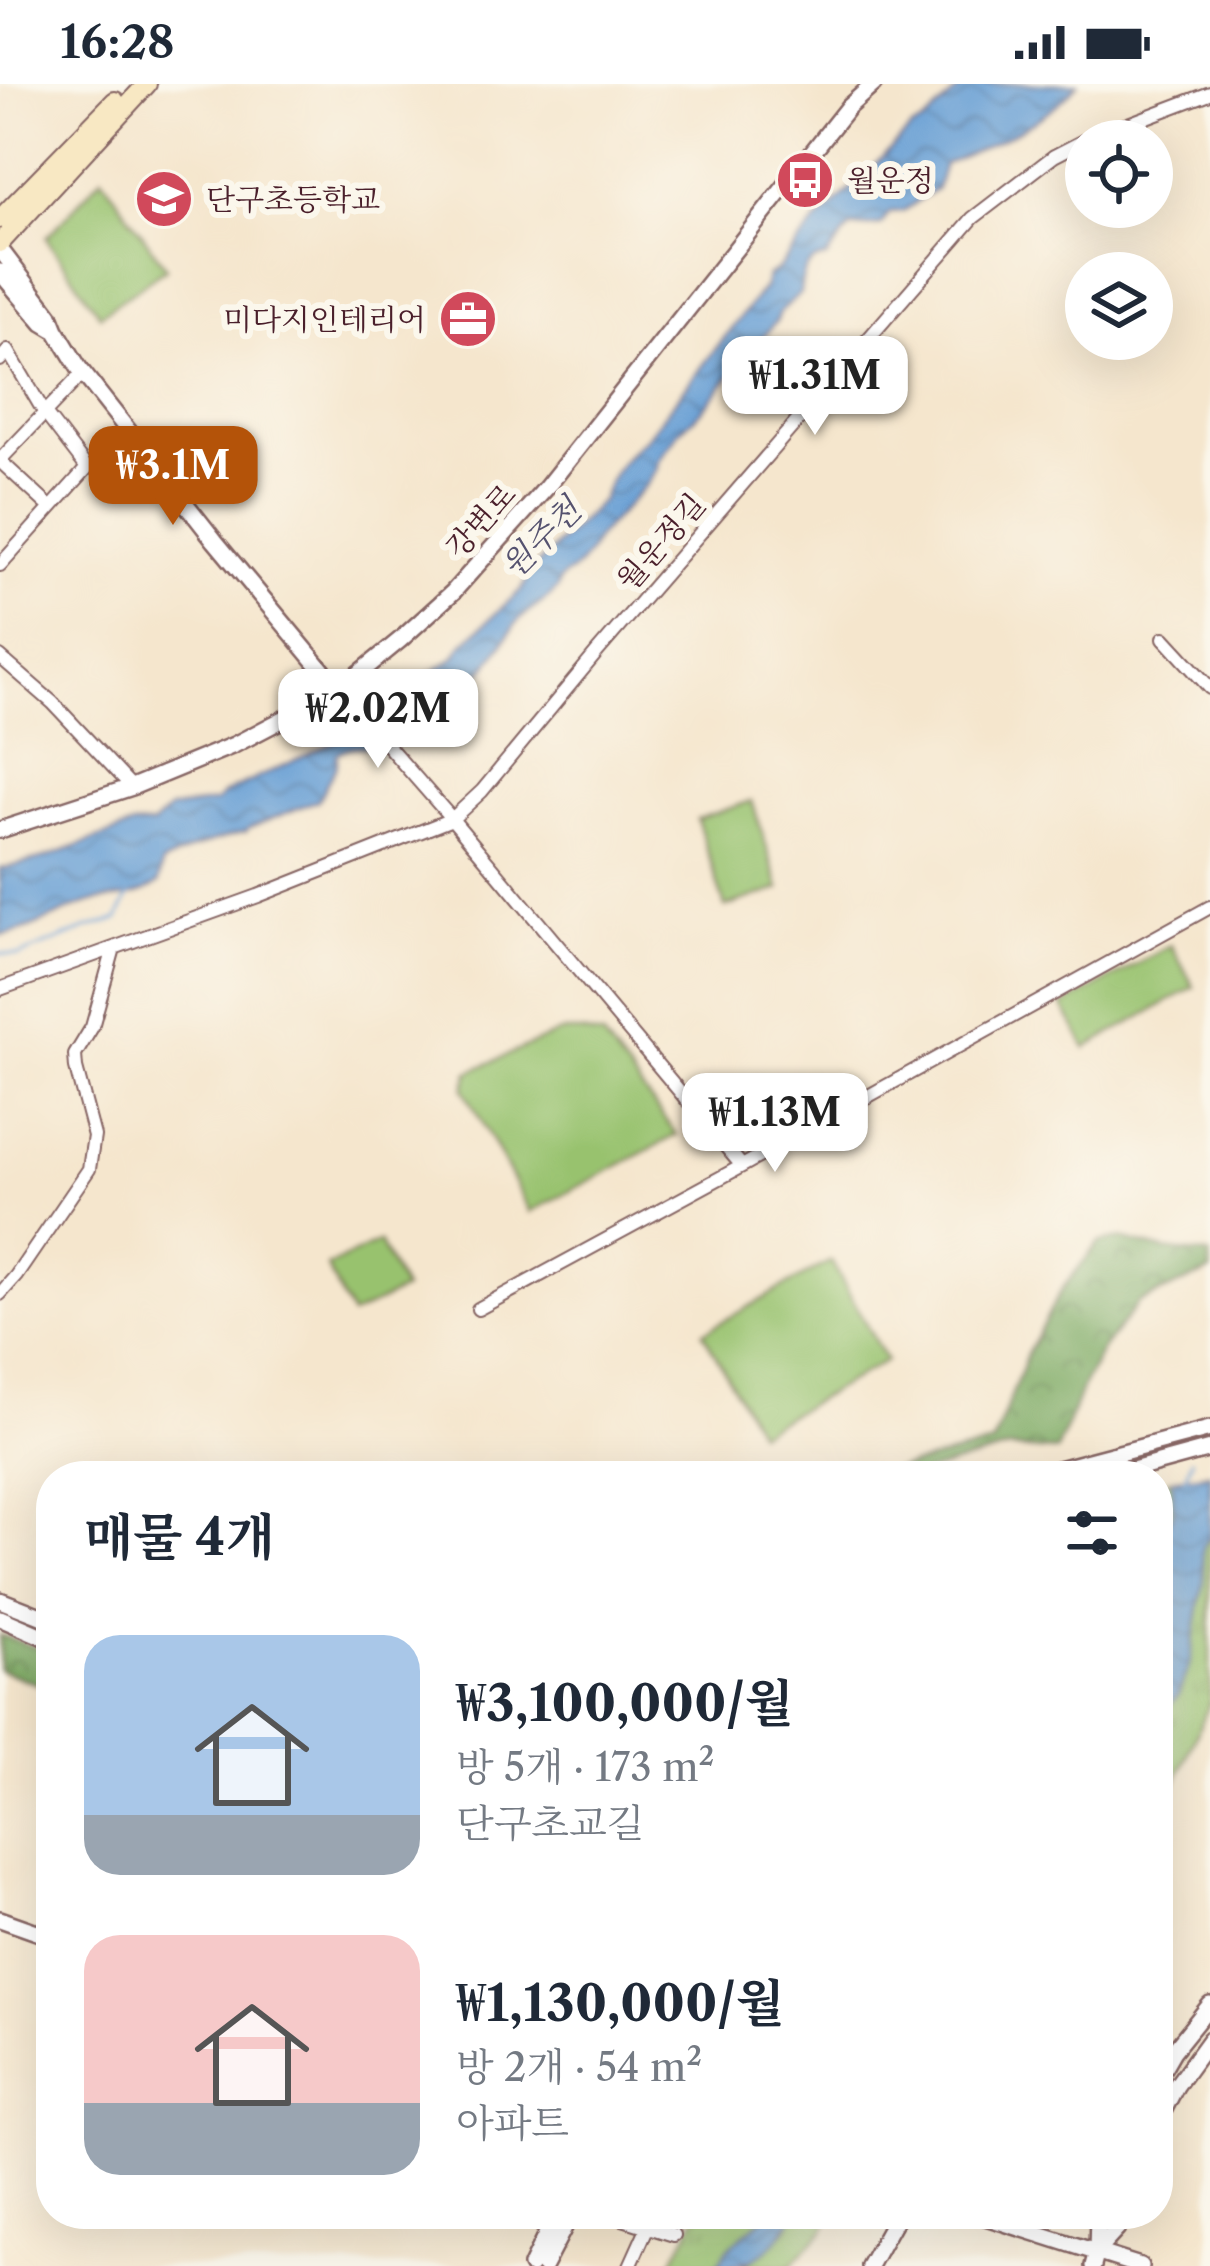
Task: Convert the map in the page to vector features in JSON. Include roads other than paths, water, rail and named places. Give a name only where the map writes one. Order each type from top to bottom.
[{"type":"main road","points":[[0,219],[130,84]]},
{"type":"main road","points":[[0,246],[147,84]]},
{"type":"street","name":"강변로","points":[[0,830],[132,787],[344,695],[499,543],[848,107],[874,84]]},
{"type":"street","name":"월운정길","points":[[448,814],[482,791],[974,218],[1054,156],[1210,93]]},
{"type":"street","points":[[0,246],[50,315],[83,373],[214,541],[742,1166]]},
{"type":"street","points":[[0,272],[43,323],[56,330]]},
{"type":"street","points":[[0,566],[87,468],[4,355]]},
{"type":"street","points":[[51,508],[0,461],[83,373]]},
{"type":"street","points":[[1164,638],[1210,688]]},
{"type":"street","points":[[0,657],[53,703],[132,787]]},
{"type":"street","points":[[0,989],[258,896],[448,814]]},
{"type":"street","points":[[478,1309],[1210,907]]},
{"type":"street","points":[[0,1294],[89,1169],[94,1136],[75,1055],[92,1028],[114,948]]},
{"type":"street","points":[[1091,1461],[1210,1429]]},
{"type":"street","points":[[1168,1461],[1210,1449]]},
{"type":"street","points":[[0,1600],[36,1613]]},
{"type":"street","points":[[0,1618],[36,1634]]},
{"type":"street","points":[[0,1919],[36,1932]]},
{"type":"street","points":[[1173,2051],[1210,2005]]},
{"type":"street","points":[[1173,2092],[1210,2039]]},
{"type":"street","points":[[531,2266],[549,2229]]},
{"type":"street","points":[[544,2266],[563,2229]]},
{"type":"street","points":[[630,2266],[647,2229]]},
{"type":"street","points":[[657,2229],[674,2235]]},
{"type":"street","points":[[869,2266],[890,2229]]},
{"type":"street","points":[[1017,2229],[1095,2258],[1140,2266]]},
{"type":"street","points":[[1095,2258],[1117,2229]]},
{"type":"water","points":[[965,84],[1078,84],[1033,121],[944,164],[937,188],[903,211],[890,212],[881,225],[850,228],[826,258],[809,265],[800,294],[680,430],[647,484],[595,540],[581,563],[560,580],[553,594],[520,620],[470,684],[411,708],[373,747],[354,747],[337,754],[337,764],[318,800],[171,859],[162,864],[159,883],[144,892],[93,902],[0,935],[0,869],[133,826],[153,825],[170,809],[216,802],[225,793],[351,734],[386,703],[455,657],[602,500],[619,466],[765,286],[767,276],[911,129]]},
{"type":"water","points":[[1210,1473],[1204,1580],[1189,1666],[1173,1701],[1173,1514],[1173,1479]]},
{"type":"water","points":[[750,2229],[784,2229],[754,2259],[717,2266],[726,2250]]},
{"type":"waterway","points":[[0,953],[19,956],[118,919],[130,893]]},
{"type":"waterway","points":[[1186,1478],[1192,1459]]},
{"type":"place","name":"월운정","points":[[805,180]]},
{"type":"place","name":"단구초등학교","points":[[164,199]]},
{"type":"place","name":"미다지인테리어","points":[[468,319]]},
{"type":"water label","name":"원주천","points":[[541,538]]}]
